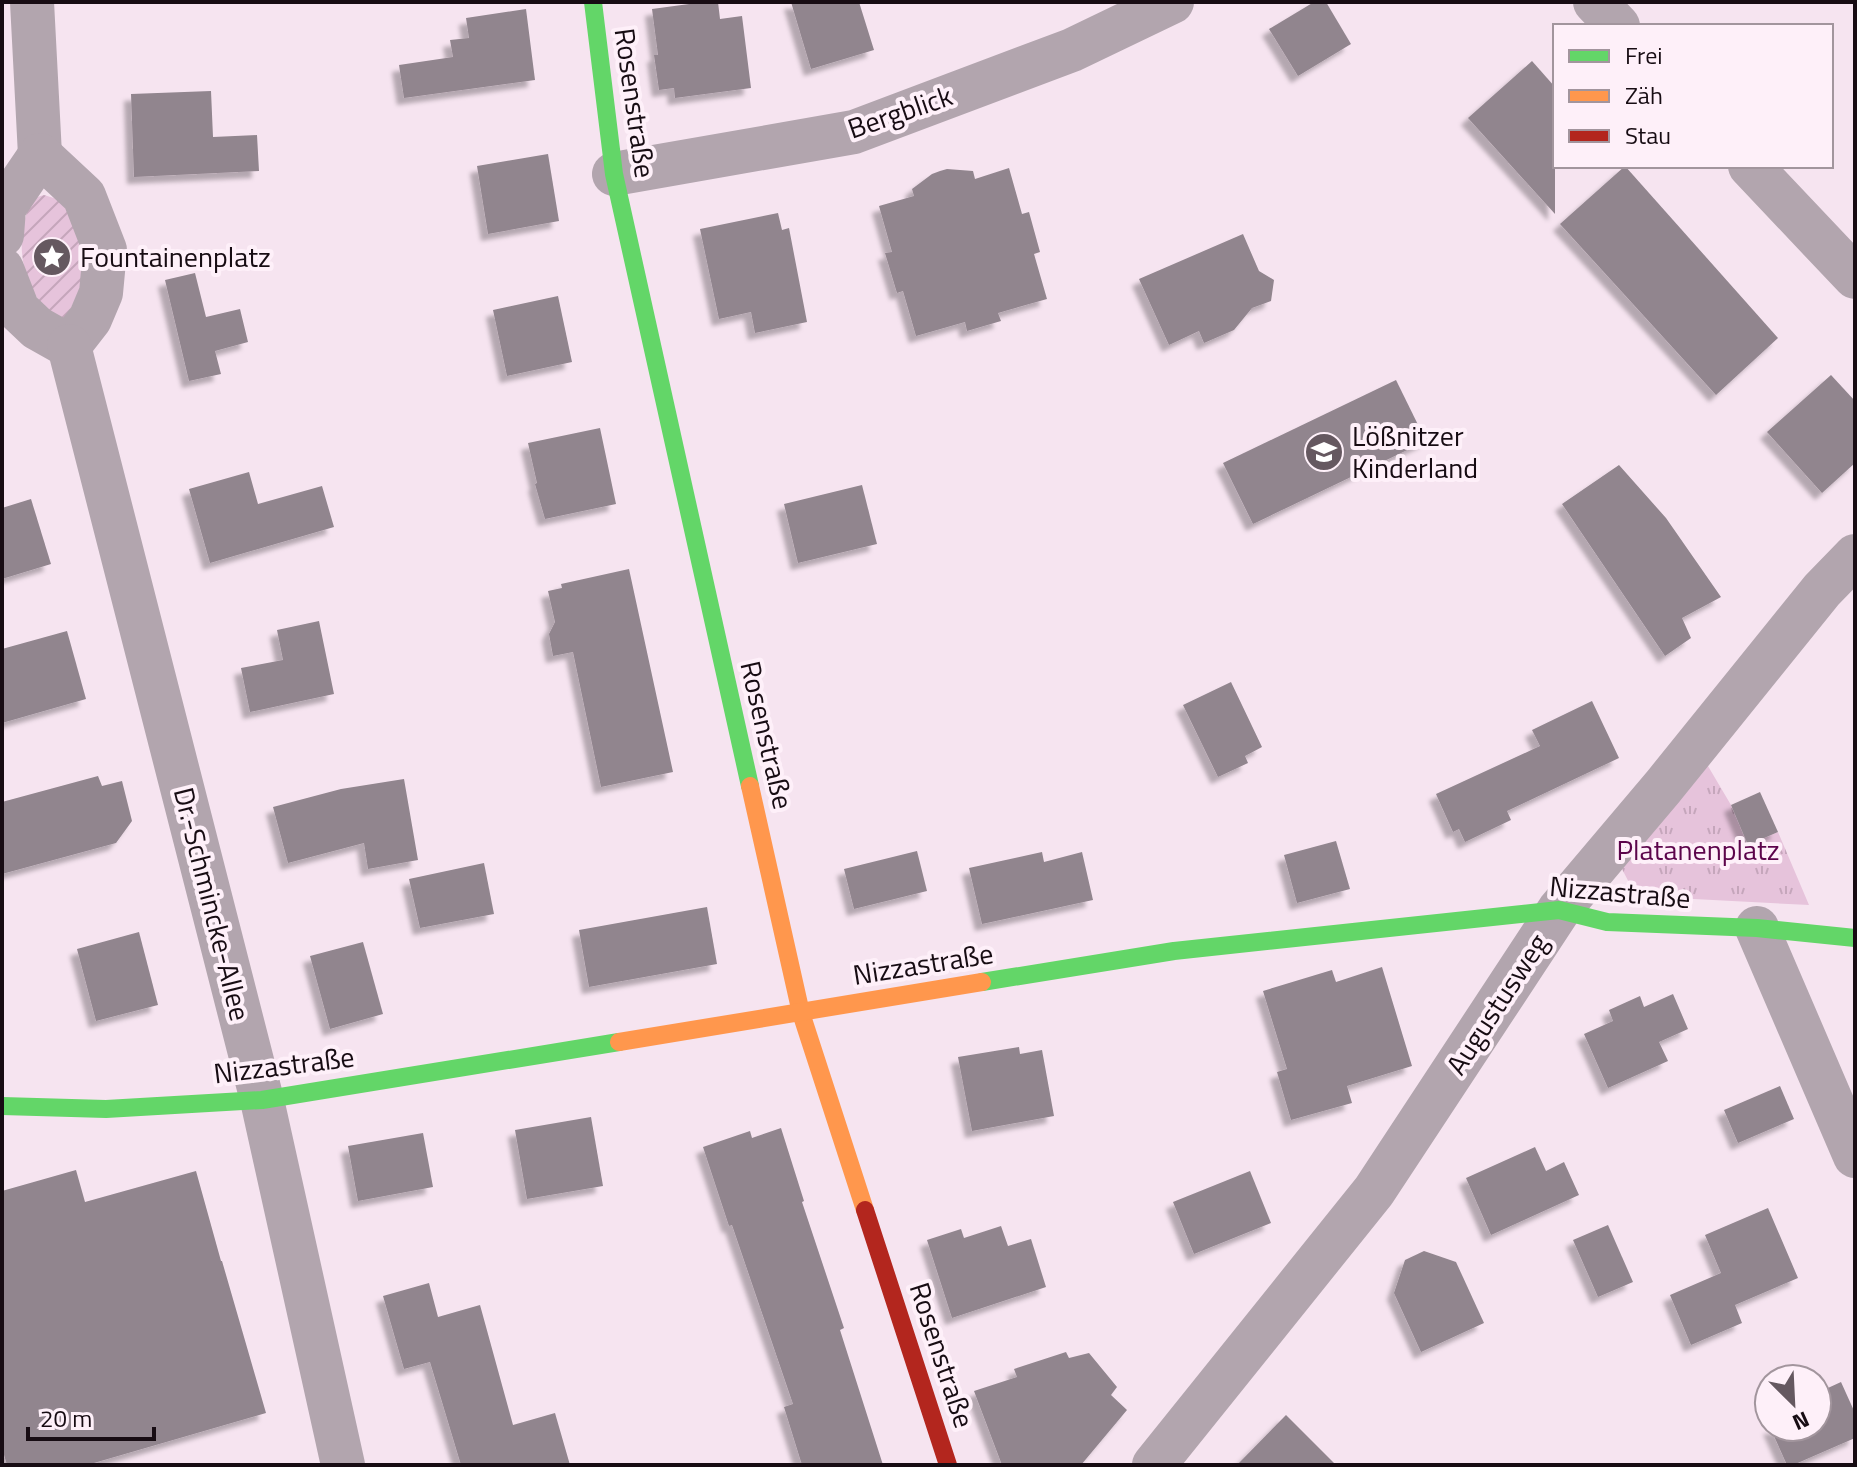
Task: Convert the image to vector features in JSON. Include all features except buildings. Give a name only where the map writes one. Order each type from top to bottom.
[{"type":"street","points":[[2,235],[4,208],[40,155],[32,2]]},
{"type":"street","name":"Rosenstraße","points":[[593,2],[614,174],[801,1013],[948,1465]]},
{"type":"street","name":"Bergblick","points":[[614,174],[854,132],[1072,50],[1172,2]]},
{"type":"street","points":[[1595,2],[1616,24]]},
{"type":"street","points":[[2,269],[18,310],[37,328],[69,346],[90,319],[101,293],[105,250],[84,196],[40,155]]},
{"type":"street","points":[[1752,168],[1855,277]]},
{"type":"street","name":"Dr.-Schmincke-Allee","points":[[69,346],[262,1100],[343,1465]]},
{"type":"street","name":"Augustusweg","points":[[1154,1465],[1374,1191],[1559,910],[1822,590],[1855,556]]},
{"type":"street","name":"Nizzastraße","points":[[2,1106],[106,1109],[262,1100],[1174,951],[1559,910],[1607,922],[1757,928],[1855,938]]},
{"type":"street","points":[[1757,928],[1855,1156]]},
{"type":"green space","points":[[44,195],[66,204],[79,228],[86,275],[65,321],[40,302],[29,281],[23,258],[22,235],[27,212],[33,200]]},
{"type":"green space","name":"Platanenplatz","points":[[1705,761],[1731,805],[1748,845],[1778,832],[1809,905],[1636,896],[1622,869]]},
{"type":"traffic: fast","points":[[593,2],[614,174],[750,786]]},
{"type":"traffic: fast","points":[[982,982],[1174,951],[1559,910],[1607,922],[1757,928],[1855,938]]},
{"type":"traffic: fast","points":[[2,1106],[106,1109],[262,1100],[619,1042]]},
{"type":"traffic: slow","points":[[750,786],[801,1013],[865,1210]]},
{"type":"traffic: slow","points":[[619,1042],[982,982]]},
{"type":"traffic: jam","points":[[865,1210],[948,1465]]},
{"type":"place","name":"Fountainenplatz","points":[[52,257]]},
{"type":"place","name":"Lößnitzer Kinderland","points":[[1324,452]]}]
